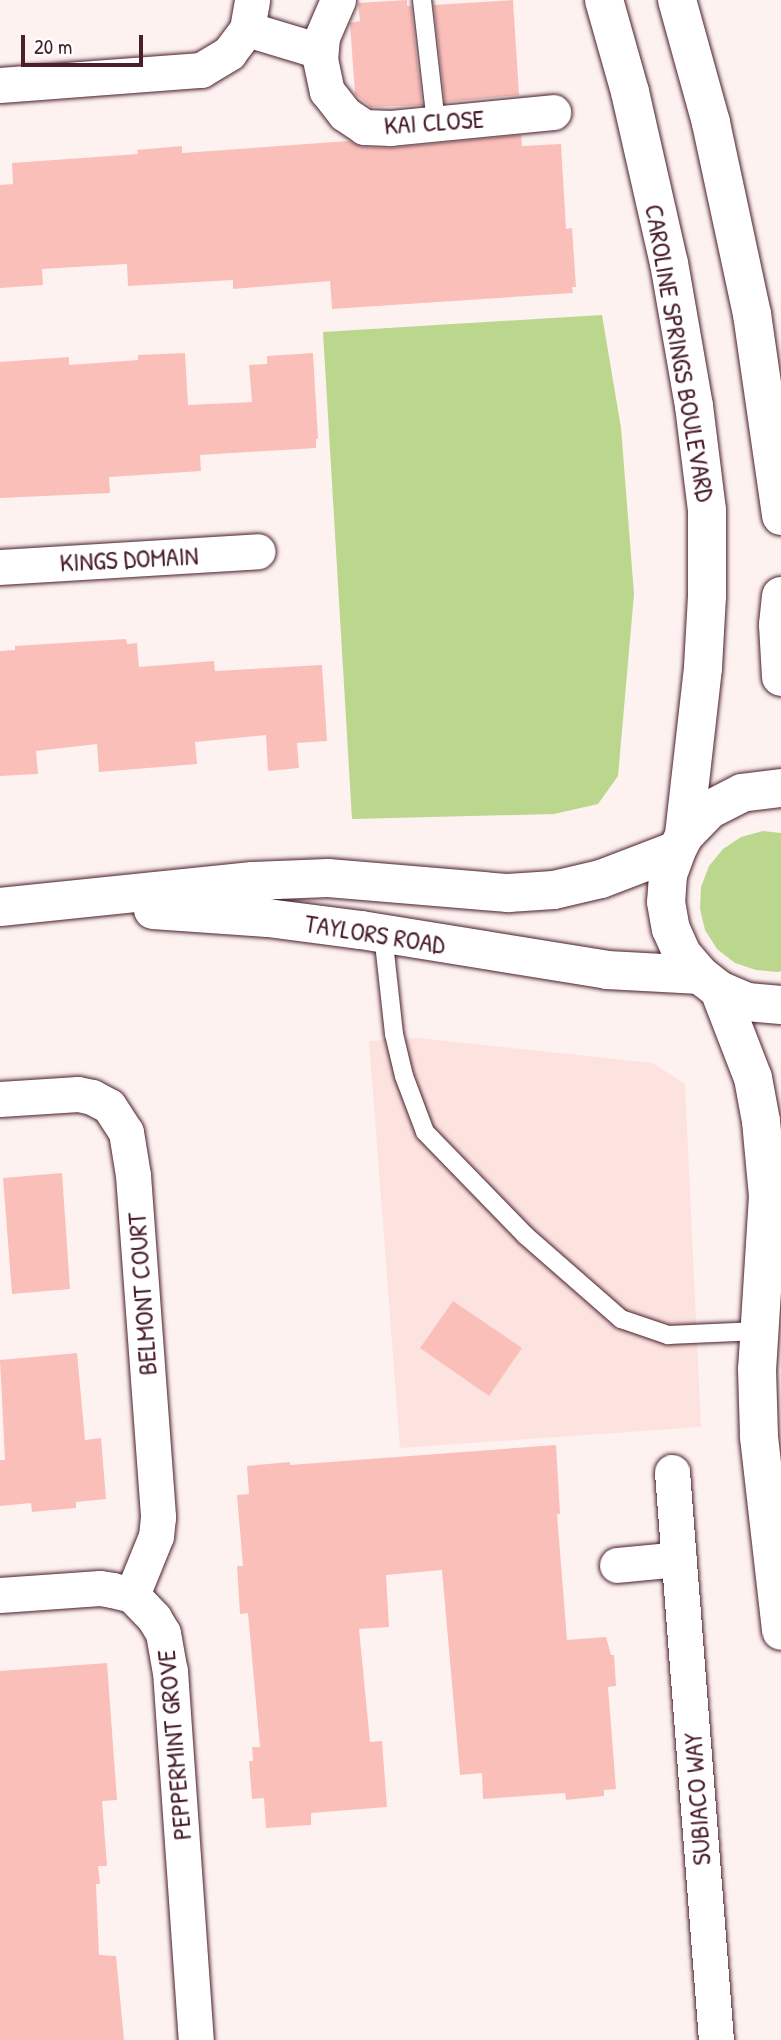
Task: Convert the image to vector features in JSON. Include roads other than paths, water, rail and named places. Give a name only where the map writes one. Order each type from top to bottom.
[{"type":"main road","name":"CAROLINE SPRINGS BOULEVARD","points":[[604,0],[630,92],[669,263],[694,406],[708,510],[708,596],[703,668],[680,843],[668,875],[666,902],[671,929],[682,954],[709,982],[753,1078],[761,1121],[768,1196],[760,1331],[759,1437],[781,1630]]},
{"type":"main road","points":[[677,0],[711,123],[752,314],[781,516]]},
{"type":"main road","points":[[781,596],[778,625],[781,677]]},
{"type":"main road","points":[[680,843],[709,809],[742,793],[781,788]]},
{"type":"main road","name":"TAYLORS ROAD","points":[[0,907],[253,881],[328,878],[508,893],[554,890],[601,879],[680,843]]},
{"type":"main road","name":"TAYLORS ROAD","points":[[49,904],[268,918],[607,970],[709,982],[747,1002],[781,1005]]},
{"type":"street","name":"KAI CLOSE","points":[[338,0],[322,37],[320,51],[327,91],[345,114],[364,127],[391,128],[554,112]]},
{"type":"street","points":[[0,85],[201,70],[229,53],[250,14],[320,51]]},
{"type":"street","name":"KINGS DOMAIN","points":[[0,567],[258,551]]},
{"type":"street","name":"BELMONT COURT","points":[[0,1099],[78,1094],[92,1097],[109,1106],[126,1132],[133,1175],[158,1517],[156,1536],[132,1595]]},
{"type":"street","name":"SUBIACO WAY","points":[[672,1472],[716,2040]]},
{"type":"street","points":[[617,1565],[679,1559]]},
{"type":"street","points":[[0,1595],[100,1588],[132,1595]]},
{"type":"street","name":"PEPPERMINT GROVE","points":[[132,1595],[154,1618],[168,1649],[196,2040]]},
{"type":"lane","points":[[422,0],[436,123]]},
{"type":"lane","points":[[383,934],[394,1034],[404,1076],[425,1132],[525,1235],[621,1319],[668,1335],[760,1331]]}]
